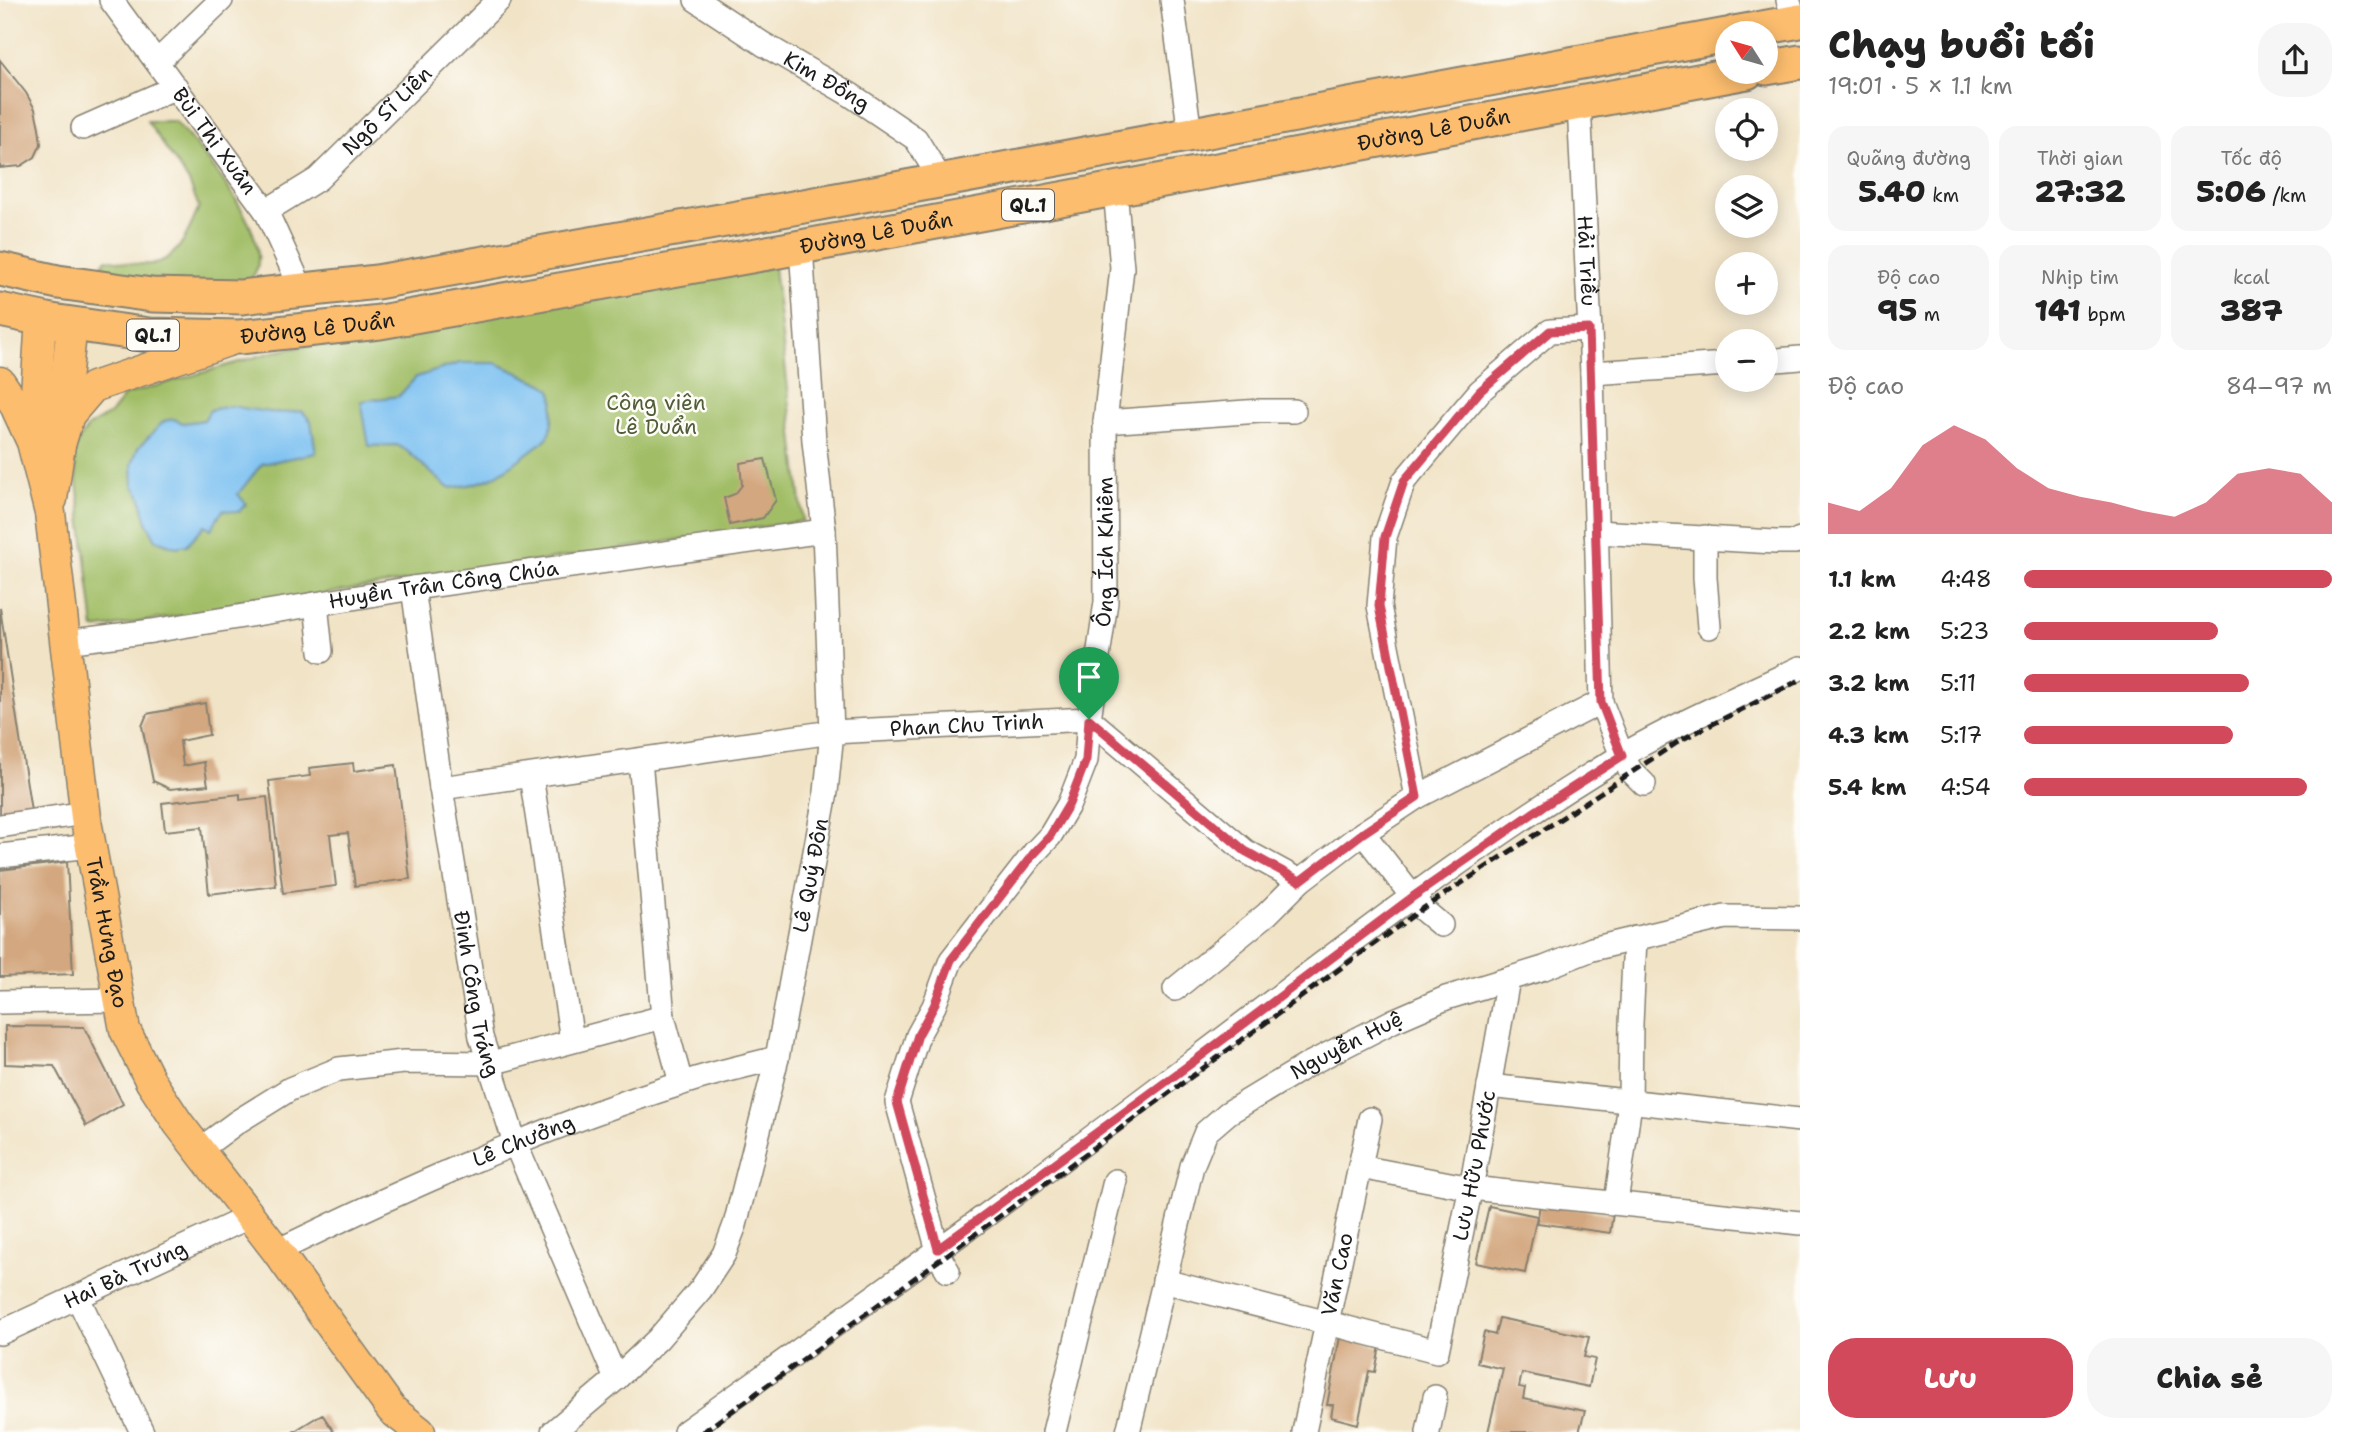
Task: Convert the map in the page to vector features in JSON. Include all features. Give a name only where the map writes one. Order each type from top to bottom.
[{"type":"highway","points":[[1773,21],[1795,14]]},
{"type":"highway","name":"Đường Lê Duẩn","points":[[0,269],[63,282],[152,295],[241,297],[377,282],[793,208],[1715,36]]},
{"type":"highway","points":[[1778,66],[1800,62]]},
{"type":"highway","name":"Đường Lê Duẩn","points":[[0,310],[57,322],[149,335],[240,337],[380,322],[802,247],[1715,78]]},
{"type":"highway","points":[[793,208],[802,247]]},
{"type":"highway","points":[[57,322],[63,282]]},
{"type":"highway","points":[[302,290],[308,330]]},
{"type":"main road","points":[[46,444],[57,322]]},
{"type":"main road","points":[[46,444],[93,387],[240,337]]},
{"type":"main road","points":[[0,382],[9,411],[46,444]]},
{"type":"main road","name":"Trần Hưng Đạo","points":[[46,444],[50,513],[85,813],[125,1030],[151,1082],[199,1150],[277,1251],[395,1421],[420,1432]]},
{"type":"street","name":"Bùi Thị Xuân","points":[[111,0],[266,211],[302,290]]},
{"type":"street","points":[[157,62],[221,0]]},
{"type":"street","name":"Ngô Sĩ Liên","points":[[266,211],[318,179],[499,0]]},
{"type":"street","name":"Kim Đồng","points":[[696,0],[763,44],[851,94],[916,139],[941,180]]},
{"type":"street","points":[[1172,0],[1190,134]]},
{"type":"street","points":[[83,128],[176,87]]},
{"type":"street","name":"Hải Triều","points":[[1579,103],[1597,532],[1601,702],[1622,756],[1631,771],[1644,783]]},
{"type":"street","name":"Ông Ích Khiêm","points":[[948,1271],[940,1258],[897,1102],[918,1035],[934,1006],[951,960],[1050,836],[1069,804],[1086,760],[1089,719],[1106,602],[1105,422],[1122,268],[1115,189]]},
{"type":"street","name":"Lê Quý Đôn","points":[[549,1431],[616,1379],[658,1339],[701,1289],[724,1254],[735,1225],[777,1058],[824,805],[832,732],[824,531],[814,441],[802,247]]},
{"type":"street","points":[[1417,797],[1379,606],[1385,537],[1404,481],[1480,391],[1550,331],[1589,329]]},
{"type":"street","points":[[1778,360],[1800,358]]},
{"type":"street","points":[[1591,373],[1715,365]]},
{"type":"street","points":[[1105,422],[1294,411]]},
{"type":"street","name":"Huyền Trân Công Chúa","points":[[65,642],[152,631],[412,588],[824,531]]},
{"type":"street","points":[[1597,532],[1775,542],[1795,542],[1800,539]]},
{"type":"street","points":[[1705,537],[1709,627]]},
{"type":"street","name":"Đinh Công Tráng","points":[[412,588],[481,1037],[515,1143],[616,1379]]},
{"type":"street","points":[[316,604],[321,651]]},
{"type":"street","points":[[685,1432],[1189,1065],[1414,896],[1536,811],[1664,732],[1800,668]]},
{"type":"street","points":[[1175,989],[1267,914],[1300,881],[1363,833],[1417,797],[1601,702]]},
{"type":"street","points":[[1089,719],[1245,851],[1300,881]]},
{"type":"street","name":"Phan Chu Trinh","points":[[441,788],[832,732],[1089,719]]},
{"type":"street","points":[[640,760],[663,1017],[681,1083]]},
{"type":"street","points":[[531,776],[572,1040]]},
{"type":"street","points":[[0,826],[85,813]]},
{"type":"street","points":[[1363,833],[1422,909],[1441,925]]},
{"type":"street","points":[[0,856],[90,846]]},
{"type":"street","name":"Nguyễn Huệ","points":[[1128,1432],[1192,1166],[1206,1132],[1228,1113],[1309,1064],[1393,1021],[1447,998],[1544,968],[1592,949],[1725,917],[1800,918]]},
{"type":"street","points":[[1616,1203],[1630,1103],[1635,938]]},
{"type":"street","name":"Lưu Hữu Phước","points":[[1328,1323],[1437,1351],[1471,1188],[1508,979]]},
{"type":"street","points":[[0,1002],[119,1000]]},
{"type":"street","points":[[199,1150],[290,1089],[339,1069],[404,1062],[491,1063],[663,1017]]},
{"type":"street","name":"Lê Chưởng","points":[[277,1251],[389,1197],[515,1143],[681,1083],[777,1058]]},
{"type":"street","points":[[1489,1086],[1800,1120]]},
{"type":"street","name":"Văn Cao","points":[[1304,1432],[1370,1119]]},
{"type":"street","points":[[1360,1167],[1471,1188],[1800,1223]]},
{"type":"street","points":[[1054,1432],[1115,1181]]},
{"type":"street","name":"Hai Bà Trưng","points":[[0,1334],[251,1216]]},
{"type":"street","points":[[1164,1281],[1328,1323]]},
{"type":"street","points":[[78,1298],[142,1432]]},
{"type":"street","points":[[1428,1432],[1435,1397]]},
{"type":"green space","points":[[147,121],[175,121],[216,171],[244,214],[254,235],[258,254],[256,271],[242,287],[119,278],[102,265],[106,259],[134,264],[161,261],[182,242],[199,207],[189,182]]},
{"type":"green space","name":"Công viên Lê Duẩn","points":[[774,267],[803,521],[94,629],[74,455],[78,441],[89,426],[110,414],[125,395],[273,352]]},
{"type":"water","points":[[460,363],[496,363],[545,385],[553,395],[552,422],[546,439],[504,471],[487,480],[451,488],[397,445],[369,446],[361,401],[399,396],[416,377]]},
{"type":"water","points":[[231,406],[275,412],[302,411],[311,421],[316,453],[262,464],[238,494],[246,504],[239,512],[223,510],[211,529],[205,525],[187,545],[176,547],[156,540],[147,523],[140,495],[133,485],[132,464],[138,448],[164,421],[174,419],[183,423],[204,420],[210,410]]},
{"type":"building","points":[[0,60],[26,93],[35,109],[39,128],[41,144],[35,157],[21,166],[0,168]]},
{"type":"building","points":[[765,459],[776,500],[763,518],[730,525],[724,498],[735,494],[742,485],[740,463]]},
{"type":"building","points":[[0,608],[31,811],[0,815]]},
{"type":"building","points":[[205,703],[209,735],[180,741],[183,766],[204,762],[208,785],[170,789],[153,781],[142,726],[147,714]]},
{"type":"building","points":[[353,763],[354,771],[396,765],[410,879],[355,886],[348,833],[330,835],[336,886],[283,893],[269,781],[310,776],[309,768]]},
{"type":"building","points":[[240,794],[240,800],[267,797],[276,886],[209,894],[202,827],[165,831],[162,803]]},
{"type":"building","points":[[67,862],[73,974],[0,977],[0,870]]},
{"type":"building","points":[[5,1026],[84,1027],[123,1104],[86,1126],[54,1066],[5,1064]]},
{"type":"building","points":[[1540,1204],[1613,1214],[1610,1233],[1537,1223]]},
{"type":"building","points":[[1489,1206],[1537,1216],[1525,1273],[1476,1263]]},
{"type":"building","points":[[1499,1318],[1589,1337],[1584,1357],[1595,1359],[1589,1387],[1522,1373],[1519,1387],[1525,1388],[1523,1399],[1585,1411],[1579,1432],[1488,1432],[1503,1369],[1477,1363],[1484,1332],[1495,1335]]},
{"type":"building","points":[[1340,1337],[1380,1346],[1375,1372],[1369,1371],[1358,1424],[1331,1417],[1333,1405],[1327,1405]]},
{"type":"building","points":[[322,1414],[334,1432],[293,1432]]},
{"type":"railway","points":[[703,1432],[1422,909],[1681,740],[1800,680]]},
{"type":"route","points":[[1589,329],[1601,702],[1622,756],[1536,811],[1414,896],[938,1249],[897,1102],[918,1035],[934,1006],[951,960],[1050,836],[1069,804],[1086,760],[1089,719],[1245,851],[1300,881],[1363,833],[1417,797],[1379,606],[1385,537],[1404,481],[1480,391],[1550,331],[1589,329]]}]
